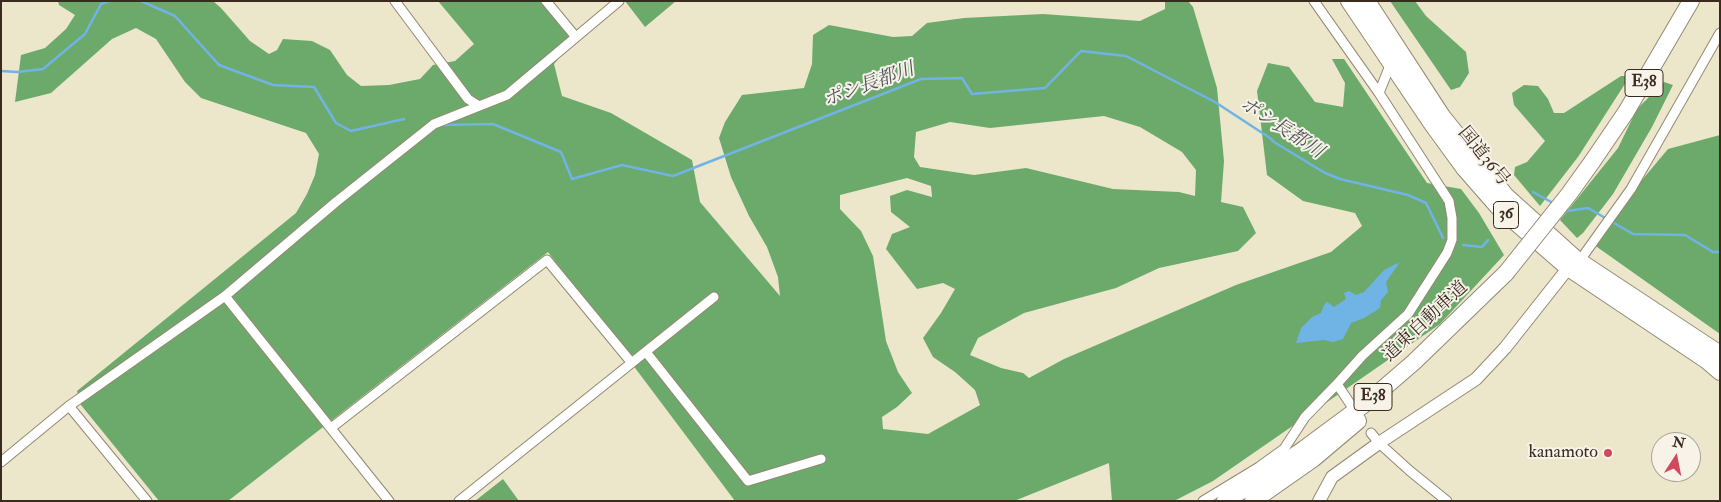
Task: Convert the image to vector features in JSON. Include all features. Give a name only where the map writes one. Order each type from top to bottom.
[{"type":"highway","name":"国道36号","points":[[1348,1],[1464,168],[1499,208],[1575,261],[1720,372]]},
{"type":"highway","name":"国道36号","points":[[1367,1],[1442,116],[1506,196],[1575,261],[1720,354]]},
{"type":"highway","name":"道東自動車道","points":[[1253,501],[1313,460],[1384,400],[1452,333],[1506,273],[1564,202],[1592,162],[1626,112],[1691,1]]},
{"type":"highway","name":"道東自動車道","points":[[1225,501],[1304,449],[1370,400],[1414,362],[1506,273]]},
{"type":"street","points":[[395,1],[468,98],[479,106]]},
{"type":"street","points":[[546,1],[575,36]]},
{"type":"street","points":[[1,462],[69,406],[225,296],[336,202],[434,124],[507,95],[619,1]]},
{"type":"street","points":[[1203,501],[1259,467],[1284,449],[1305,417],[1362,356],[1408,314],[1447,253],[1452,240],[1452,218],[1449,201],[1379,93],[1314,1]]},
{"type":"street","points":[[1318,501],[1332,477],[1375,438],[1476,379],[1506,348],[1632,188],[1720,33]]},
{"type":"street","points":[[1379,93],[1392,63]]},
{"type":"street","points":[[331,428],[547,260],[631,362]]},
{"type":"street","points":[[225,296],[389,501]]},
{"type":"street","points":[[459,501],[714,297]]},
{"type":"street","points":[[646,352],[748,481],[822,458]]},
{"type":"street","points":[[1337,384],[1351,405]]},
{"type":"street","points":[[69,406],[147,501]]},
{"type":"street","points":[[1375,438],[1410,471],[1447,501]]},
{"type":"green space","points":[[58,1],[213,1],[250,41],[269,54],[277,50],[283,39],[312,41],[330,50],[347,75],[361,86],[389,85],[420,79],[433,65],[455,61],[474,44],[438,1],[542,1],[569,35],[568,48],[554,64],[562,96],[611,113],[692,160],[700,202],[780,296],[778,277],[767,247],[749,216],[731,177],[719,138],[725,122],[742,95],[804,88],[812,64],[813,35],[829,25],[893,37],[912,36],[927,23],[964,18],[1043,14],[1140,21],[1165,9],[1165,1],[1188,1],[1193,7],[1217,88],[1224,161],[1221,202],[1243,207],[1256,233],[1238,251],[1159,268],[1116,288],[1024,313],[978,338],[970,355],[1001,368],[1023,373],[1029,378],[1064,359],[1236,285],[1331,252],[1362,226],[1355,213],[1303,201],[1267,175],[1257,91],[1268,63],[1289,67],[1315,102],[1343,107],[1345,83],[1332,59],[1344,59],[1427,183],[1461,189],[1479,213],[1504,255],[1440,324],[1213,481],[1174,501],[1112,501],[1109,463],[1014,501],[735,501],[548,252],[228,501],[159,501],[81,405],[77,391],[296,213],[315,175],[319,154],[306,133],[201,98],[185,82],[156,39],[136,28],[112,39],[51,93],[15,102],[21,55],[45,48],[66,29],[75,15],[59,5]],"holes":[[[1104,116],[1140,127],[1182,152],[1196,170],[1195,196],[1179,192],[1113,189],[1026,168],[974,175],[920,167],[914,157],[916,132],[950,122],[990,128]],[[907,178],[931,186],[932,197],[907,190],[890,196],[891,212],[910,227],[892,234],[886,249],[917,289],[943,283],[955,289],[923,338],[933,357],[955,372],[975,390],[980,405],[928,434],[883,429],[882,417],[897,407],[912,393],[898,372],[886,341],[873,256],[861,231],[840,209],[840,195]]]},
{"type":"green space","points":[[625,1],[676,1],[645,27]]},
{"type":"green space","points":[[1390,1],[1415,1],[1426,16],[1466,52],[1469,73],[1460,87],[1451,90]]},
{"type":"green space","points":[[1621,76],[1630,76],[1578,157],[1540,206],[1514,175],[1515,167],[1527,162],[1545,141],[1514,105],[1512,93],[1524,85],[1538,86],[1548,99],[1554,113],[1564,113]]},
{"type":"green space","points":[[1664,82],[1673,85],[1652,127],[1613,194],[1577,238],[1560,220],[1618,148],[1637,109]]},
{"type":"green space","points":[[1720,135],[1720,334],[1590,242],[1668,149]]},
{"type":"green space","points":[[503,479],[519,501],[475,501]]},
{"type":"water","points":[[1400,262],[1386,282],[1388,292],[1381,300],[1380,308],[1364,318],[1351,323],[1343,339],[1333,342],[1324,340],[1296,343],[1301,328],[1312,317],[1321,313],[1327,302],[1334,307],[1346,299],[1344,293],[1349,291],[1356,295],[1364,292],[1384,270]]},
{"type":"waterway","name":"ポシ長都川","points":[[1,71],[17,72],[43,69],[85,34],[101,4],[109,1]]},
{"type":"waterway","name":"ポシ長都川","points":[[141,1],[175,16],[219,65],[273,85],[314,87],[336,123],[351,131],[404,119]]},
{"type":"waterway","name":"ポシ長都川","points":[[441,125],[493,124],[561,152],[572,179],[622,165],[673,176],[921,79],[962,78],[972,94],[1045,88],[1081,51],[1126,56],[1215,102],[1274,142],[1325,173],[1340,179],[1408,195],[1426,203],[1443,238]]},
{"type":"waterway","name":"ポシ長都川","points":[[1533,192],[1553,203]]},
{"type":"waterway","name":"ポシ長都川","points":[[1564,210],[1588,208],[1633,234],[1685,235],[1713,252],[1720,252]]},
{"type":"waterway","name":"ポシ長都川","points":[[1463,245],[1482,247],[1488,240]]},
{"type":"place","name":"kanamoto","points":[[1608,453]]}]
